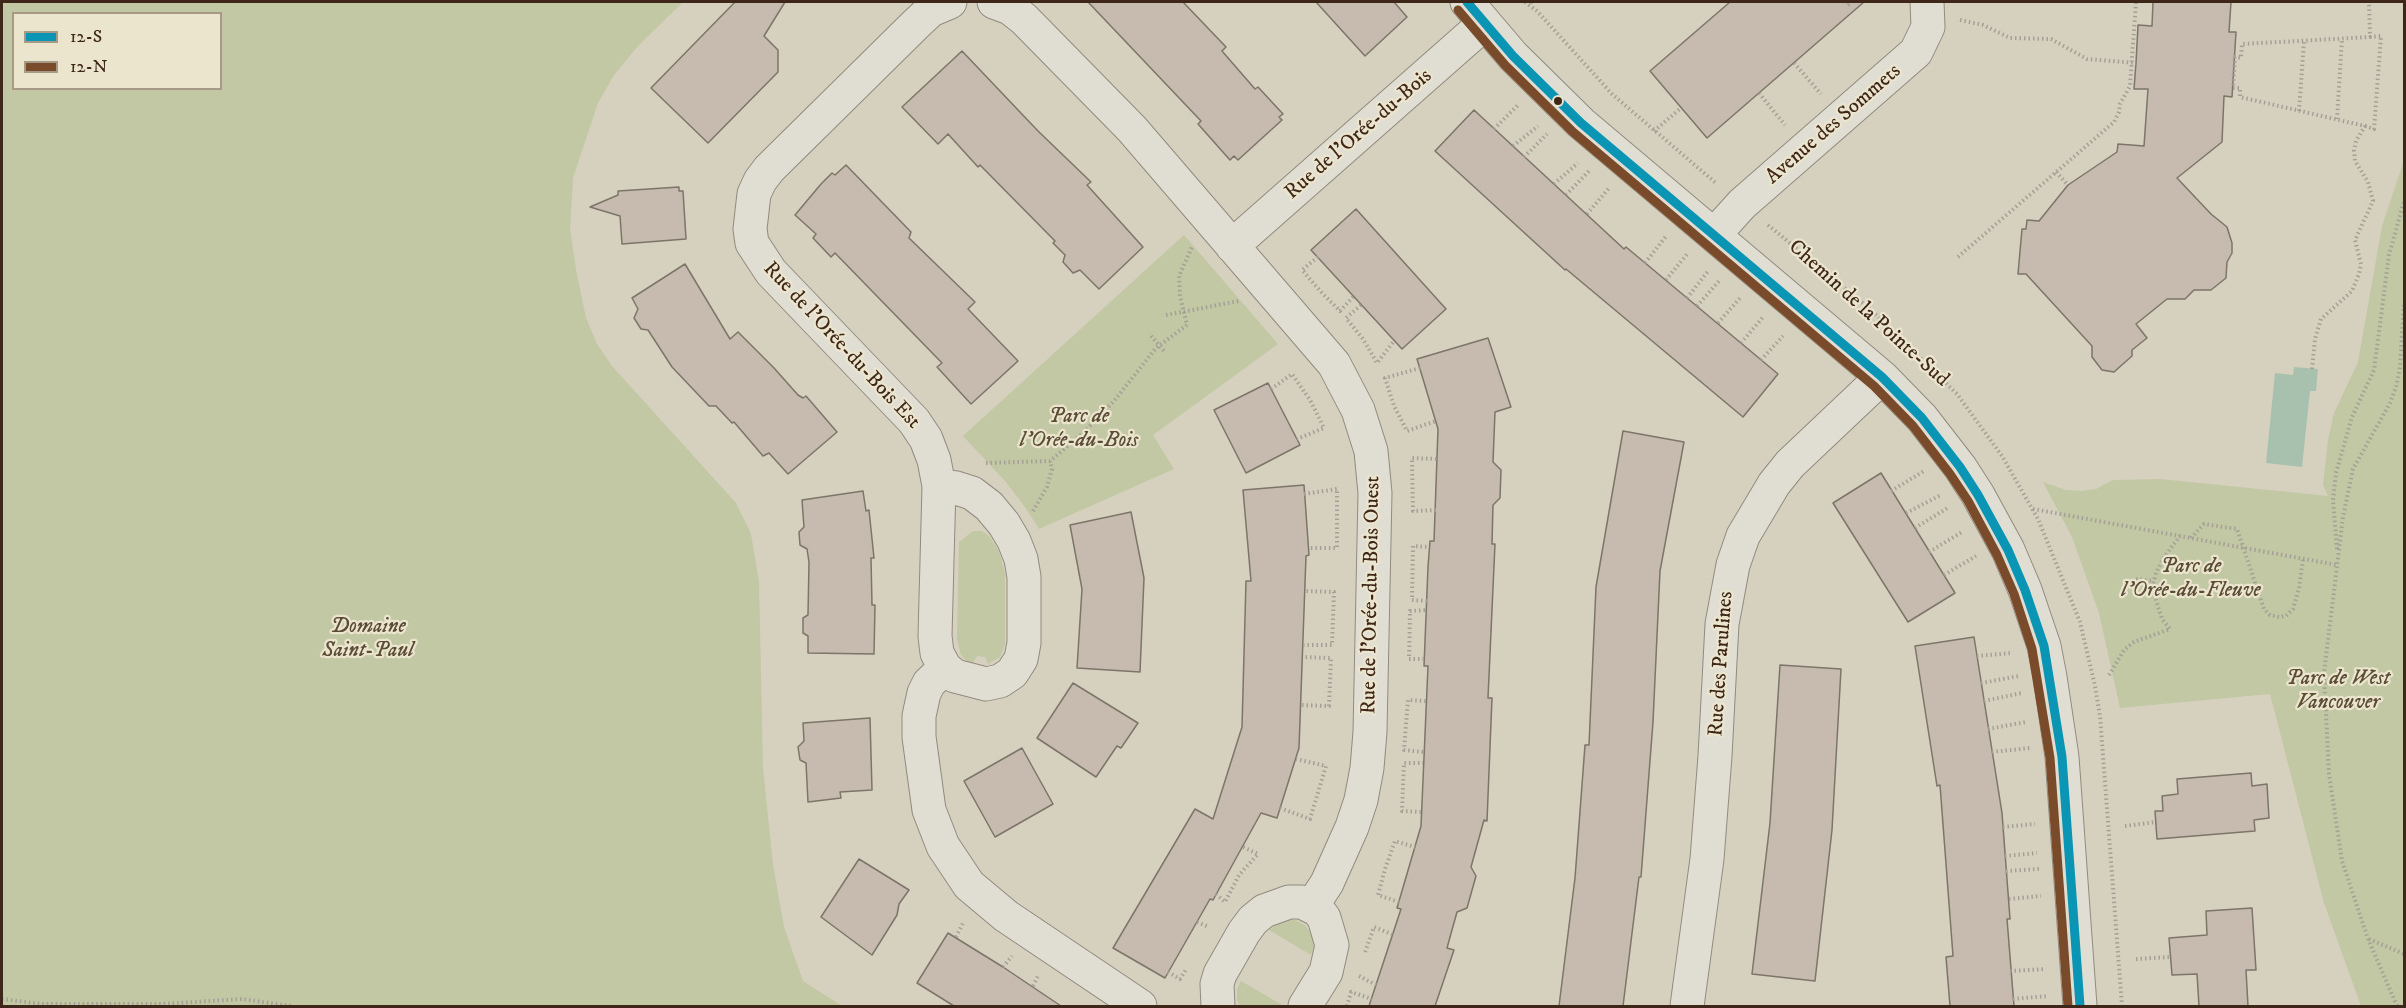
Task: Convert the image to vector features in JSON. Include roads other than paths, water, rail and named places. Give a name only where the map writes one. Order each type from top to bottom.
[{"type":"street","name":"Rue de l'Orée-du-Bois Est","points":[[945,668],[937,653],[935,636],[939,486],[934,460],[926,439],[914,421],[771,272],[752,243],[750,229],[754,194],[769,169],[931,10],[950,2]]},
{"type":"street","points":[[994,2],[1010,8],[1024,19],[1080,75],[1132,129],[1232,246]]},
{"type":"street","name":"Avenue des Sommets","points":[[1701,244],[1742,204],[1916,52],[1928,27],[1927,2]]},
{"type":"street","name":"Rue de l'Orée-du-Bois","points":[[1232,246],[1476,12]]},
{"type":"street","name":"Chemin de la Pointe-Sud","points":[[1476,12],[1513,56],[1561,105],[1603,143],[1701,244],[1882,377],[1922,418],[1960,467],[2007,550],[2034,615],[2046,657],[2058,718],[2070,849],[2080,1006]]},
{"type":"street","name":"Rue de l'Orée-du-Bois Ouest","points":[[1232,246],[1334,364],[1358,410],[1374,468],[1371,723],[1367,768],[1361,800],[1352,827],[1327,883],[1312,906]]},
{"type":"street","name":"Rue des Parulines","points":[[1687,1006],[1707,859],[1722,624],[1733,565],[1743,536],[1774,484],[1790,464],[1882,377]]},
{"type":"street","points":[[939,486],[972,493],[989,506],[1004,524],[1021,559],[1025,599],[1024,643],[1021,659],[1012,673],[1000,681],[986,684],[955,676],[945,668],[929,683],[924,693],[919,716],[919,737],[929,810],[943,846],[969,885],[1005,916],[1140,1006]]},
{"type":"street","points":[[1218,1006],[1217,984],[1220,974],[1253,920],[1264,911],[1282,903],[1302,902],[1312,906],[1324,918],[1332,945],[1326,972],[1305,1006]]},
{"type":"park label","name":"Parc de l'Orée-du-Bois","points":[[1079,430]]},
{"type":"park label","name":"Parc de l'Orée-du-Fleuve","points":[[2191,580]]},
{"type":"park label","name":"Domaine Saint-Paul","points":[[368,640]]},
{"type":"park label","name":"Parc de West Vancouver","points":[[2338,692]]}]
